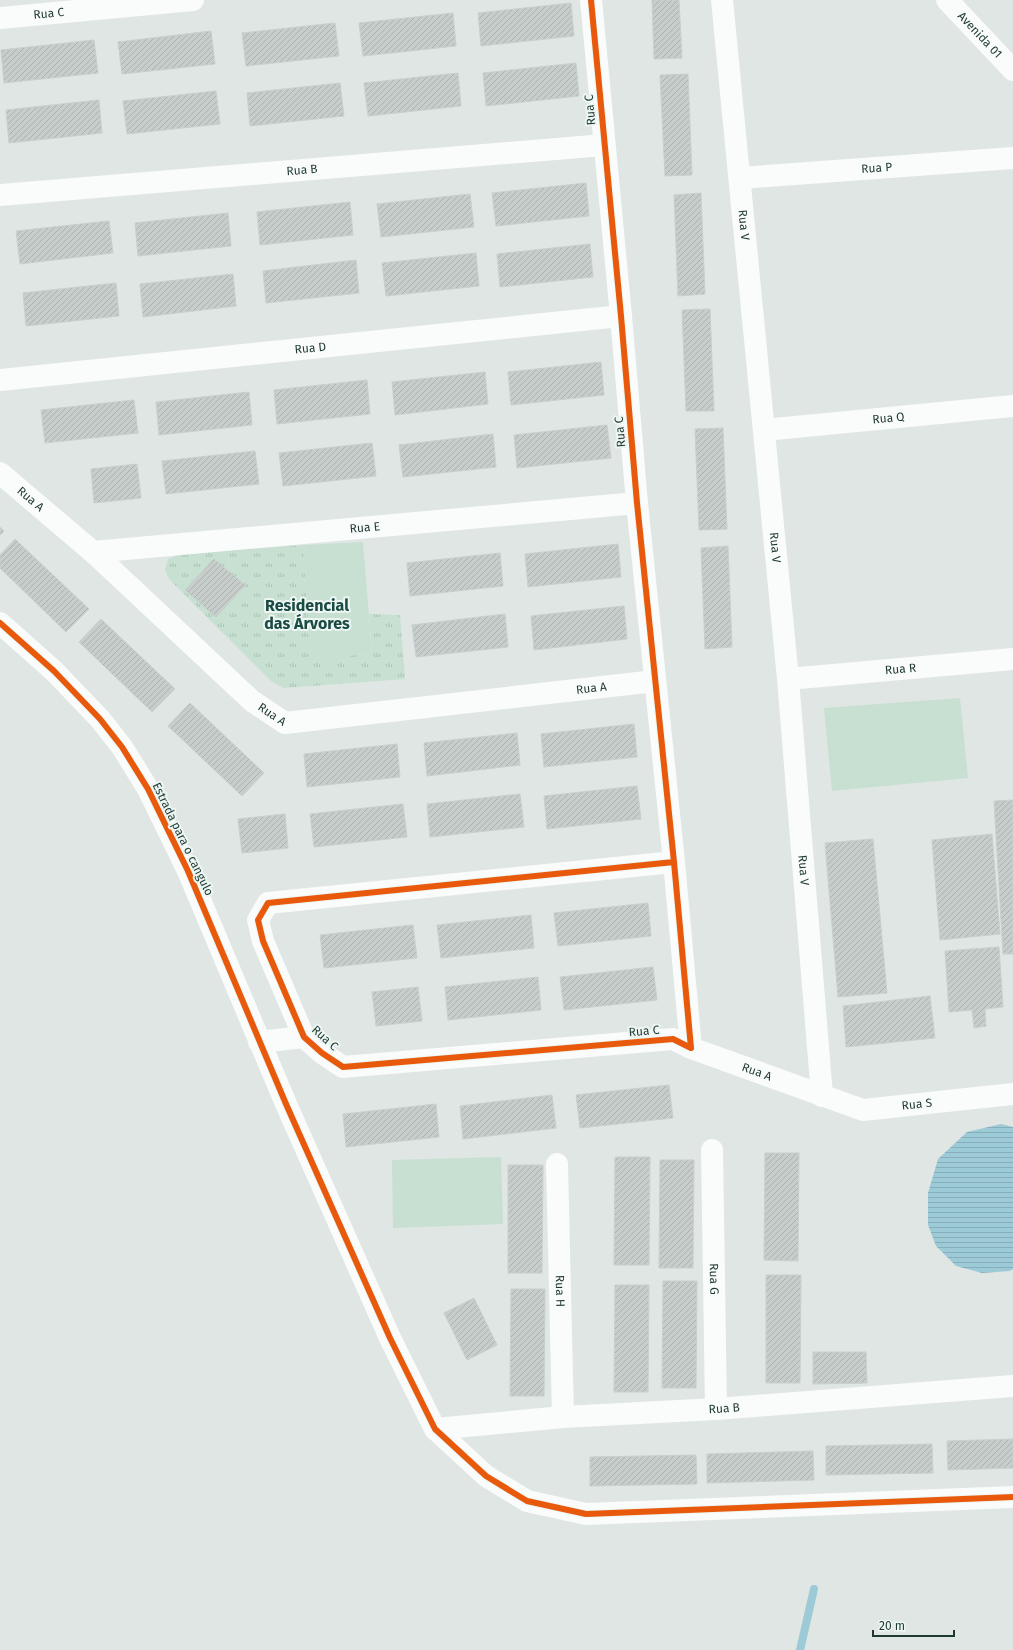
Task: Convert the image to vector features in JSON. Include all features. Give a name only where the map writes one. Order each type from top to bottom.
[{"type":"street","name":"Rua C","points":[[0,18],[193,0]]},
{"type":"street","name":"Rua C","points":[[591,0],[637,503],[674,862],[691,1048]]},
{"type":"street","name":"Rua V","points":[[722,0],[788,679],[822,1096]]},
{"type":"street","name":"Avenida 01","points":[[947,0],[1013,70]]},
{"type":"street","name":"Rua B","points":[[0,195],[604,146]]},
{"type":"street","name":"Rua P","points":[[740,178],[1013,158]]},
{"type":"street","name":"Rua D","points":[[0,380],[621,316]]},
{"type":"street","name":"Rua Q","points":[[764,430],[1013,406]]},
{"type":"street","name":"Rua A","points":[[0,473],[92,552],[252,701],[285,723],[655,681]]},
{"type":"street","name":"Rua E","points":[[92,552],[637,503]]},
{"type":"street","name":"Estrada para o cangulo","points":[[0,622],[54,671],[100,719],[122,747],[148,789],[188,871],[259,1042],[390,1338],[435,1429]]},
{"type":"street","name":"Rua R","points":[[788,679],[1013,659]]},
{"type":"street","name":"Rua C","points":[[674,862],[268,903],[258,920],[263,941],[304,1037],[322,1053],[343,1067],[673,1039],[691,1048]]},
{"type":"street","points":[[259,1042],[304,1037]]},
{"type":"street","name":"Rua A","points":[[691,1048],[822,1096]]},
{"type":"street","name":"Rua S","points":[[822,1096],[863,1110],[1013,1094]]},
{"type":"street","name":"Rua G","points":[[712,1150],[716,1409]]},
{"type":"street","name":"Rua H","points":[[557,1164],[563,1417]]},
{"type":"street","name":"Rua B","points":[[435,1429],[563,1417],[716,1409],[1013,1386]]},
{"type":"street","points":[[435,1429],[486,1476],[527,1501],[586,1514],[1013,1497]]},
{"type":"green space","points":[[363,542],[372,654],[310,658],[304,545]]},
{"type":"green space","points":[[304,545],[310,658],[372,654],[369,614],[400,615],[405,679],[284,688],[271,681],[169,579],[165,569],[168,559],[180,554]]},
{"type":"green space","points":[[960,698],[968,778],[832,791],[824,708]]},
{"type":"green space","points":[[501,1157],[503,1224],[393,1228],[392,1160]]},
{"type":"water","points":[[1001,1124],[1013,1127],[1013,1269],[1010,1271],[982,1273],[956,1266],[936,1246],[928,1225],[928,1193],[938,1159],[967,1132]]},
{"type":"building","points":[[652,0],[679,0],[682,58],[654,59]]},
{"type":"building","points":[[571,3],[574,36],[481,46],[478,13]]},
{"type":"building","points":[[453,13],[456,46],[363,56],[359,23]]},
{"type":"building","points":[[335,23],[339,56],[246,66],[242,33]]},
{"type":"building","points":[[211,31],[215,64],[122,74],[118,42]]},
{"type":"building","points":[[94,40],[98,73],[4,83],[1,50]]},
{"type":"building","points":[[576,63],[579,96],[486,106],[483,73]]},
{"type":"building","points":[[458,73],[461,106],[368,116],[364,83]]},
{"type":"building","points":[[688,74],[692,175],[665,176],[660,75]]},
{"type":"building","points":[[340,83],[344,116],[250,126],[247,93]]},
{"type":"building","points":[[216,91],[220,124],[127,134],[123,101]]},
{"type":"building","points":[[99,100],[102,133],[9,143],[6,110]]},
{"type":"building","points":[[586,183],[589,216],[496,226],[492,193]]},
{"type":"building","points":[[701,193],[705,294],[678,296],[674,195]]},
{"type":"building","points":[[470,194],[474,227],[381,237],[377,204]]},
{"type":"building","points":[[350,202],[353,235],[260,245],[257,212]]},
{"type":"building","points":[[228,213],[231,246],[138,256],[135,223]]},
{"type":"building","points":[[109,221],[113,253],[20,264],[16,231]]},
{"type":"building","points":[[590,244],[593,277],[500,287],[497,254]]},
{"type":"building","points":[[476,253],[479,286],[386,296],[382,263]]},
{"type":"building","points":[[356,260],[359,293],[266,303],[263,271]]},
{"type":"building","points":[[233,274],[236,306],[143,317],[140,284]]},
{"type":"building","points":[[116,283],[119,316],[26,326],[23,293]]},
{"type":"building","points":[[710,309],[714,411],[686,411],[682,310]]},
{"type":"building","points":[[601,362],[604,395],[511,405],[508,372]]},
{"type":"building","points":[[485,372],[488,404],[395,415],[392,382]]},
{"type":"building","points":[[367,380],[370,414],[277,424],[274,390]]},
{"type":"building","points":[[249,392],[252,425],[159,435],[156,402]]},
{"type":"building","points":[[134,400],[138,433],[45,443],[41,410]]},
{"type":"building","points":[[607,425],[611,458],[517,468],[514,435]]},
{"type":"building","points":[[723,428],[727,529],[699,530],[695,429]]},
{"type":"building","points":[[493,434],[496,467],[403,477],[399,445]]},
{"type":"building","points":[[372,443],[376,476],[283,486],[279,453]]},
{"type":"building","points":[[255,451],[259,484],[166,494],[162,461]]},
{"type":"building","points":[[137,464],[141,498],[94,503],[91,469]]},
{"type":"building","points":[[0,527],[4,531],[0,535]]},
{"type":"building","points":[[15,539],[89,609],[66,632],[0,568],[0,555]]},
{"type":"building","points":[[618,544],[621,577],[528,587],[525,554]]},
{"type":"building","points":[[728,546],[732,647],[705,649],[701,548]]},
{"type":"building","points":[[500,553],[503,586],[410,596],[407,563]]},
{"type":"building","points":[[214,559],[245,585],[216,617],[185,590]]},
{"type":"building","points":[[624,606],[627,639],[534,650],[531,616]]},
{"type":"building","points":[[505,614],[508,647],[416,657],[412,625]]},
{"type":"building","points":[[101,619],[175,689],[152,712],[79,642]]},
{"type":"building","points":[[190,703],[264,773],[242,796],[168,726]]},
{"type":"building","points":[[634,724],[637,757],[544,767],[541,734]]},
{"type":"building","points":[[517,733],[520,765],[427,776],[424,743]]},
{"type":"building","points":[[397,744],[400,777],[307,787],[304,754]]},
{"type":"building","points":[[637,786],[641,819],[547,829],[544,796]]},
{"type":"building","points":[[520,794],[524,827],[430,837],[427,804]]},
{"type":"building","points":[[1013,800],[1013,954],[1003,954],[994,801]]},
{"type":"building","points":[[403,804],[407,837],[314,847],[310,814]]},
{"type":"building","points":[[285,814],[288,848],[242,853],[238,819]]},
{"type":"building","points":[[992,834],[1000,934],[940,940],[932,840]]},
{"type":"building","points":[[873,839],[887,993],[838,997],[825,843]]},
{"type":"building","points":[[648,903],[651,936],[558,946],[554,913]]},
{"type":"building","points":[[531,915],[534,948],[441,958],[437,925]]},
{"type":"building","points":[[413,925],[417,958],[324,968],[320,935]]},
{"type":"building","points":[[999,947],[1003,1007],[985,1009],[986,1026],[974,1028],[972,1010],[949,1012],[945,951]]},
{"type":"building","points":[[653,967],[657,1000],[564,1010],[560,977]]},
{"type":"building","points":[[538,977],[541,1010],[448,1020],[445,987]]},
{"type":"building","points":[[418,987],[422,1021],[376,1026],[372,992]]},
{"type":"building","points":[[930,996],[935,1038],[846,1047],[843,1006]]},
{"type":"building","points":[[669,1085],[673,1118],[580,1128],[576,1095]]},
{"type":"building","points":[[552,1095],[556,1128],[463,1139],[460,1106]]},
{"type":"building","points":[[436,1104],[439,1137],[346,1147],[343,1114]]},
{"type":"building","points":[[765,1153],[799,1153],[798,1261],[764,1260]]},
{"type":"building","points":[[615,1157],[650,1157],[649,1265],[614,1265]]},
{"type":"building","points":[[660,1160],[694,1160],[693,1268],[659,1268]]},
{"type":"building","points":[[508,1165],[543,1165],[542,1273],[508,1273]]},
{"type":"building","points":[[766,1275],[801,1275],[800,1383],[766,1383]]},
{"type":"building","points":[[663,1281],[697,1281],[696,1388],[662,1388]]},
{"type":"building","points":[[615,1285],[649,1285],[648,1392],[614,1392]]},
{"type":"building","points":[[511,1289],[545,1289],[544,1396],[510,1396]]},
{"type":"building","points":[[474,1298],[497,1345],[467,1360],[444,1313]]},
{"type":"building","points":[[813,1352],[866,1352],[867,1383],[813,1384]]},
{"type":"building","points":[[1013,1439],[1013,1468],[948,1470],[947,1441]]},
{"type":"building","points":[[932,1444],[933,1473],[826,1475],[826,1446]]},
{"type":"building","points":[[813,1451],[814,1480],[707,1483],[707,1454]]},
{"type":"building","points":[[696,1455],[697,1484],[590,1486],[590,1457]]},
{"type":"waterway","points":[[800,1650],[814,1589]]},
{"type":"cycle path","points":[[591,0],[637,503],[674,862],[691,1048],[673,1039],[343,1067],[322,1053],[304,1037],[263,941],[258,920],[268,903],[674,862]]},
{"type":"cycle path","points":[[0,623],[54,671],[100,719],[122,747],[148,789],[188,871],[286,1104],[390,1338],[435,1429],[486,1476],[527,1501],[586,1514],[1013,1497]]},
{"type":"district","name":"Residencial das Árvores","points":[[307,614]]}]
